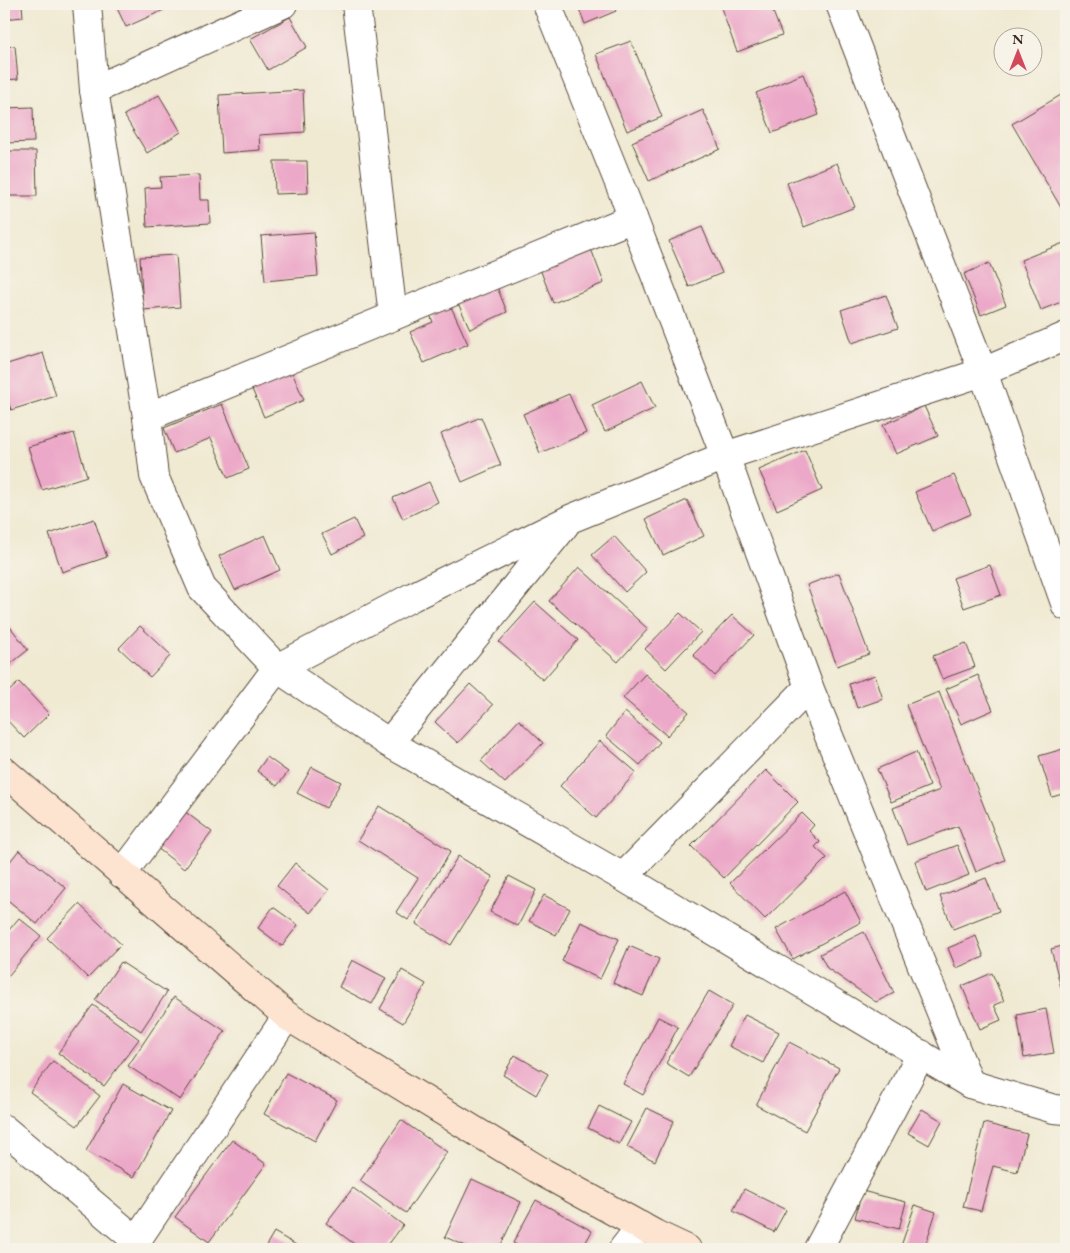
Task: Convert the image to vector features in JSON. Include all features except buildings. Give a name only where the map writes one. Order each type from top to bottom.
[{"type":"street","points":[[87,4],[94,90],[148,417],[154,476],[202,588],[277,668],[389,743],[623,877],[970,1084],[1054,1109],[1066,1110]]},
{"type":"street","points":[[94,90],[283,4]]},
{"type":"street","points":[[356,4],[393,316]]},
{"type":"street","points":[[547,4],[726,456],[809,686],[970,1084]]},
{"type":"street","points":[[840,4],[983,372],[1066,606]]},
{"type":"street","points":[[148,417],[633,218]]},
{"type":"street","points":[[122,874],[277,668],[412,597],[570,519],[726,456],[983,372],[1066,336]]},
{"type":"street","points":[[389,743],[570,519]]},
{"type":"street","points":[[623,877],[809,686]]},
{"type":"street","points":[[4,771],[287,1016],[544,1173],[687,1249]]},
{"type":"street","points":[[4,1129],[134,1245],[287,1016]]},
{"type":"street","points":[[818,1249],[920,1054]]},
{"type":"street","points":[[623,1249],[641,1226]]}]
